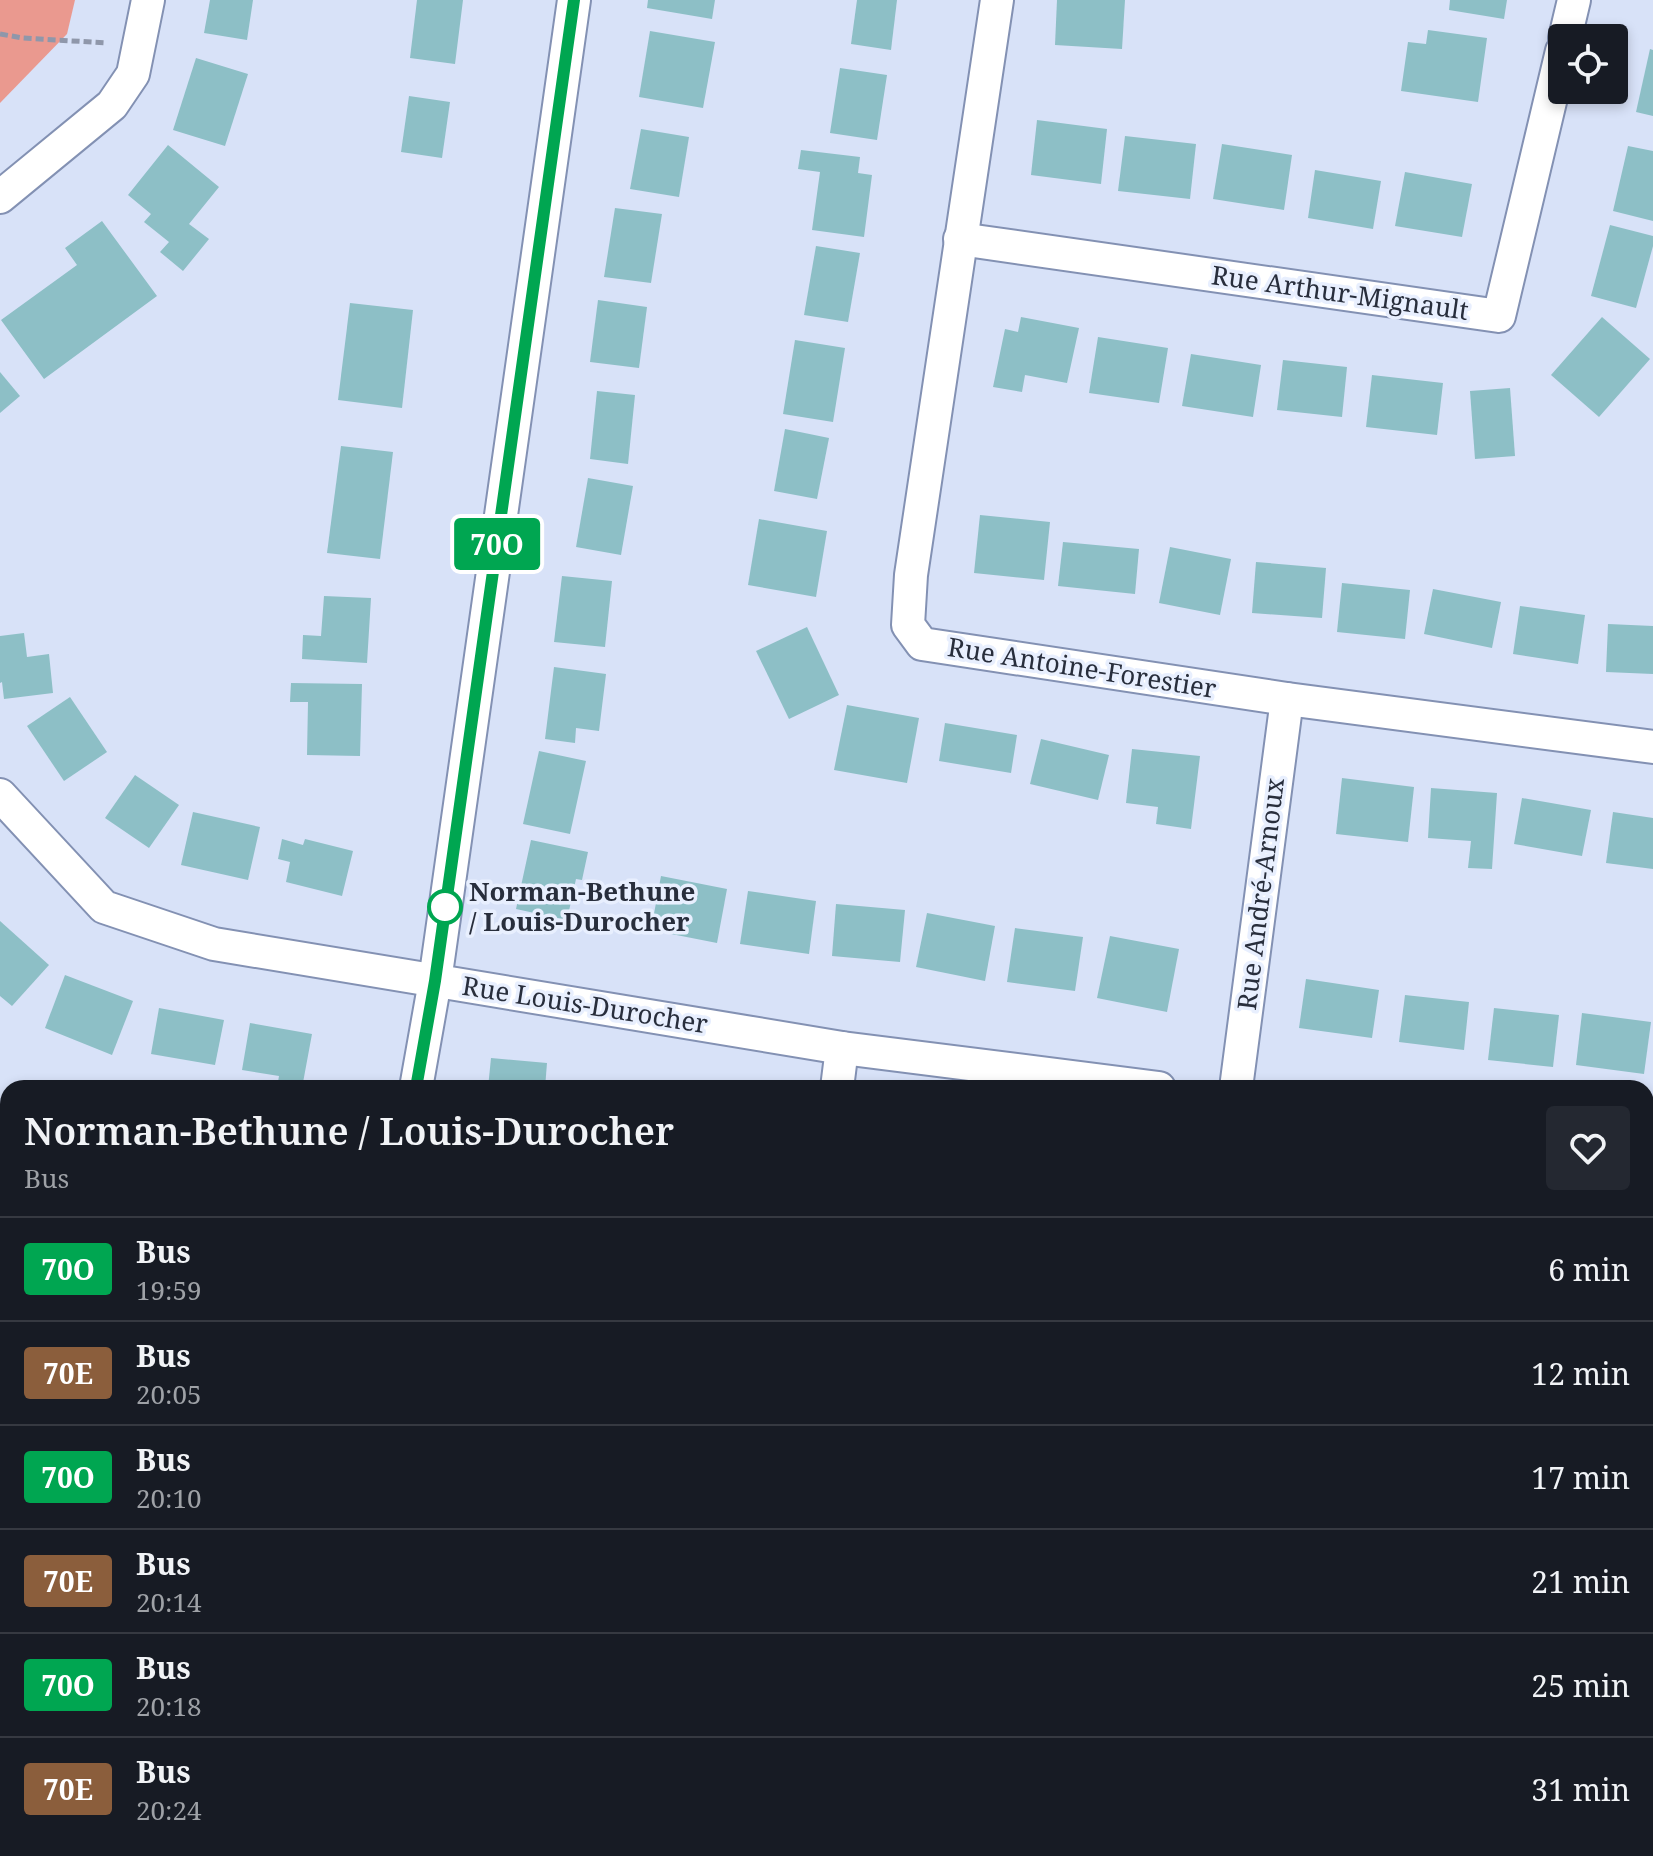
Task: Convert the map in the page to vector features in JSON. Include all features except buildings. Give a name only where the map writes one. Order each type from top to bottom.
[{"type":"street","points":[[0,197],[112,105],[133,74],[148,0]]},
{"type":"street","points":[[417,1080],[435,981],[574,0]]},
{"type":"street","name":"Rue Antoine-Forestier","points":[[997,0],[911,575],[908,625],[922,644],[1287,699],[1653,747]]},
{"type":"street","points":[[1568,24],[1574,0]]},
{"type":"street","name":"Rue Arthur-Mignault","points":[[960,239],[1499,316],[1549,104]]},
{"type":"street","name":"Rue André-Arnoux","points":[[1237,1080],[1287,699]]},
{"type":"street","name":"Rue Louis-Durocher","points":[[0,795],[104,907],[214,944],[842,1048],[1096,1080]]},
{"type":"street","points":[[838,1080],[842,1048]]},
{"type":"path","points":[[0,34],[140,44]]},
{"type":"shaded area","points":[[0,0],[75,0],[67,34],[0,103]]},
{"type":"bus line","name":"70O","points":[[417,1080],[435,981],[574,0]]},
{"type":"place","name":"Norman-Bethune / Louis-Durocher","points":[[445,907]]}]
